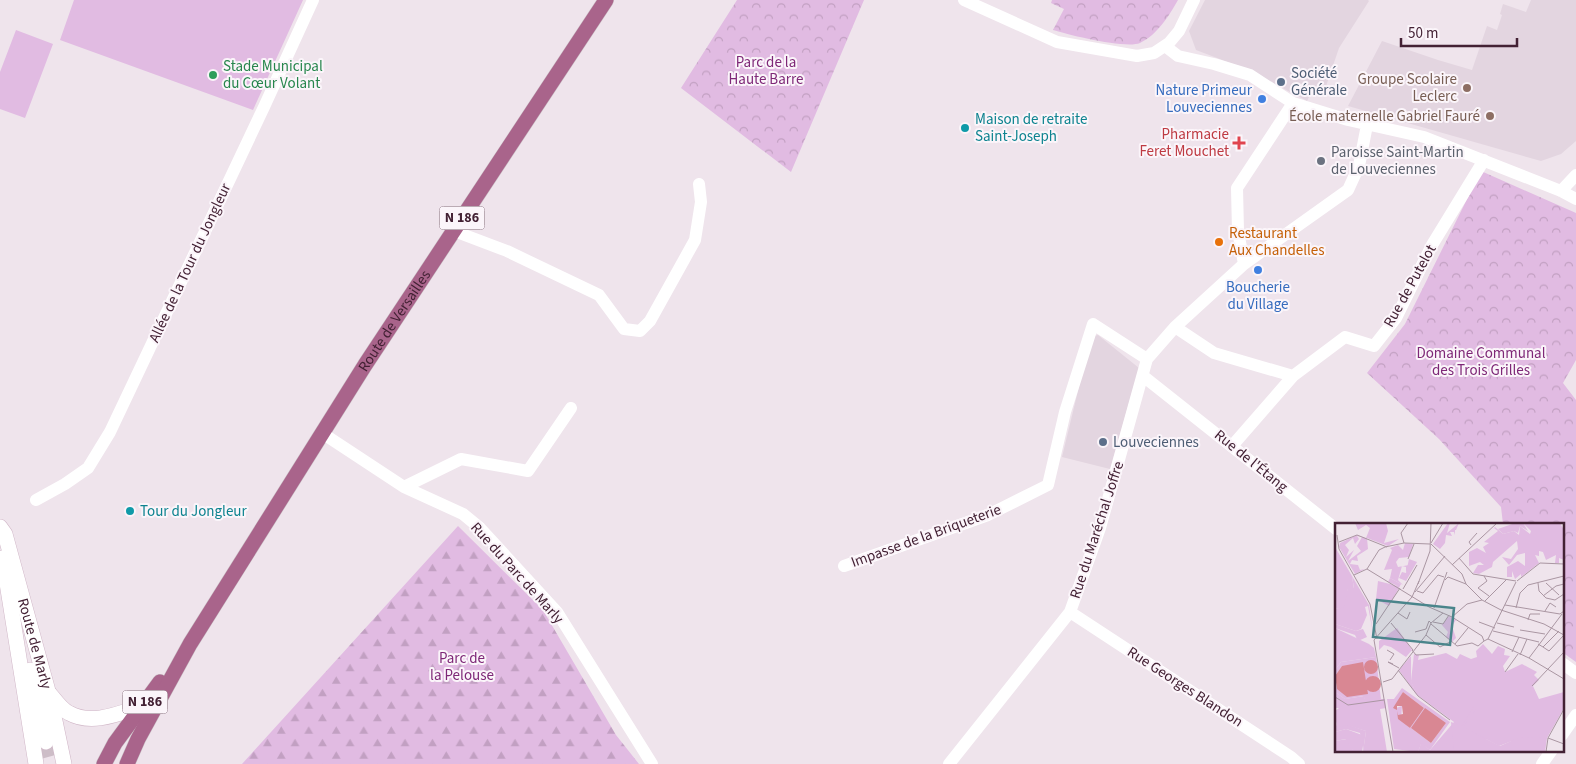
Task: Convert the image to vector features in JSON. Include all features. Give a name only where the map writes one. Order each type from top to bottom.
[{"type":"main road","name":"Route de Versailles","points":[[127,764],[138,739],[190,644],[366,365],[605,1]]},
{"type":"main road","name":"Route de Marly","points":[[0,526],[5,534],[49,693],[64,764]]},
{"type":"main road","name":"Route de Marly","points":[[0,536],[46,742]]},
{"type":"main road","name":"Route de Marly","points":[[0,542],[36,764]]},
{"type":"main road","name":"Route de Versailles","points":[[104,764],[115,743],[190,644]]},
{"type":"main road","points":[[49,693],[69,713],[88,719],[112,716],[142,706]]},
{"type":"street","name":"Allée de la Tour du Jongleur","points":[[36,500],[65,484],[88,468],[110,432],[313,0]]},
{"type":"street","points":[[964,0],[1057,42],[1070,46],[1132,56],[1150,54],[1165,46],[1176,35],[1194,0]]},
{"type":"street","points":[[1165,46],[1178,56],[1214,64],[1250,76],[1293,103],[1367,125],[1424,137],[1561,191],[1576,199]]},
{"type":"street","points":[[1244,264],[1238,231],[1237,188],[1293,103]]},
{"type":"street","points":[[1147,359],[1175,327],[1244,264],[1348,190],[1359,166],[1367,125]]},
{"type":"street","name":"Rue de Putelot","points":[[1293,376],[1345,337],[1374,346],[1396,318],[1432,245],[1484,160]]},
{"type":"street","points":[[1561,191],[1576,175]]},
{"type":"street","points":[[454,231],[507,251],[599,295],[624,329],[640,331],[650,321],[695,240],[702,202],[699,184]]},
{"type":"street","name":"Impasse de la Briqueterie","points":[[844,566],[988,515],[1048,485],[1065,412],[1093,324],[1147,359]]},
{"type":"street","points":[[1175,327],[1214,353],[1293,376],[1232,446]]},
{"type":"street","name":"Rue du Maréchal Joffre","points":[[949,764],[1070,612],[1100,528],[1147,359]]},
{"type":"street","name":"Rue de l'Étang","points":[[1143,376],[1335,528]]},
{"type":"street","points":[[404,487],[461,459],[528,471],[571,408]]},
{"type":"street","name":"Rue du Parc de Marly","points":[[322,434],[404,487],[463,514],[474,524],[557,612],[652,764]]},
{"type":"street","name":"Rue Georges Blandon","points":[[1070,612],[1291,762]]},
{"type":"street","points":[[1564,664],[1576,672]]},
{"type":"street","points":[[1564,732],[1576,715]]},
{"type":"street","points":[[1542,764],[1551,752]]},
{"type":"shaded area","points":[[1205,0],[1369,1],[1339,48],[1323,95],[1313,89],[1307,101],[1246,69],[1196,50],[1189,31]]},
{"type":"shaded area","name":"Groupe Scolaire Leclerc","points":[[1531,0],[1576,0],[1576,141],[1561,154],[1541,161],[1348,106],[1382,41],[1472,70],[1487,26],[1497,30],[1503,4],[1526,12]]},
{"type":"shaded area","points":[[1098,335],[1139,368],[1110,469],[1062,457],[1091,337]]},
{"type":"green space","name":"Stade Municipal du Cœur Volant","points":[[74,0],[303,0],[253,110],[60,40]]},
{"type":"green space","name":"Parc de la Haute Barre","points":[[737,0],[864,0],[791,172],[681,88]]},
{"type":"green space","points":[[1052,0],[1178,0],[1167,19],[1146,40],[1140,43],[1123,44],[1097,41],[1053,30],[1064,9],[1051,3]]},
{"type":"green space","points":[[16,30],[53,44],[25,118],[0,109],[0,72]]},
{"type":"green space","name":"Domaine Communal des Trois Grilles","points":[[1481,171],[1576,213],[1576,360],[1563,383],[1576,400],[1576,662],[1564,653],[1564,523],[1503,523],[1501,507],[1439,439],[1367,373],[1405,324]]},
{"type":"green space","name":"Parc de la Pelouse","points":[[458,526],[543,610],[616,735],[639,764],[242,764]]},
{"type":"tunnel","points":[[46,742],[52,764]]},
{"type":"place","name":"Stade Municipal du Cœur Volant","points":[[213,75]]},
{"type":"place","name":"Société Générale","points":[[1281,82]]},
{"type":"place","name":"Groupe Scolaire Leclerc","points":[[1467,88]]},
{"type":"place","name":"Nature Primeur Louveciennes","points":[[1262,99]]},
{"type":"place","name":"École maternelle Gabriel Fauré","points":[[1490,116]]},
{"type":"place","name":"Maison de retraite Saint-Joseph","points":[[965,128]]},
{"type":"place","name":"Pharmacie Feret Mouchet","points":[[1239,143]]},
{"type":"place","name":"Paroisse Saint-Martin de Louveciennes","points":[[1321,161]]},
{"type":"place","name":"Restaurant Aux Chandelles","points":[[1219,242]]},
{"type":"place","name":"Boucherie du Village","points":[[1258,270]]},
{"type":"place","name":"Louveciennes","points":[[1103,442]]},
{"type":"place","name":"Tour du Jongleur","points":[[130,511]]}]
